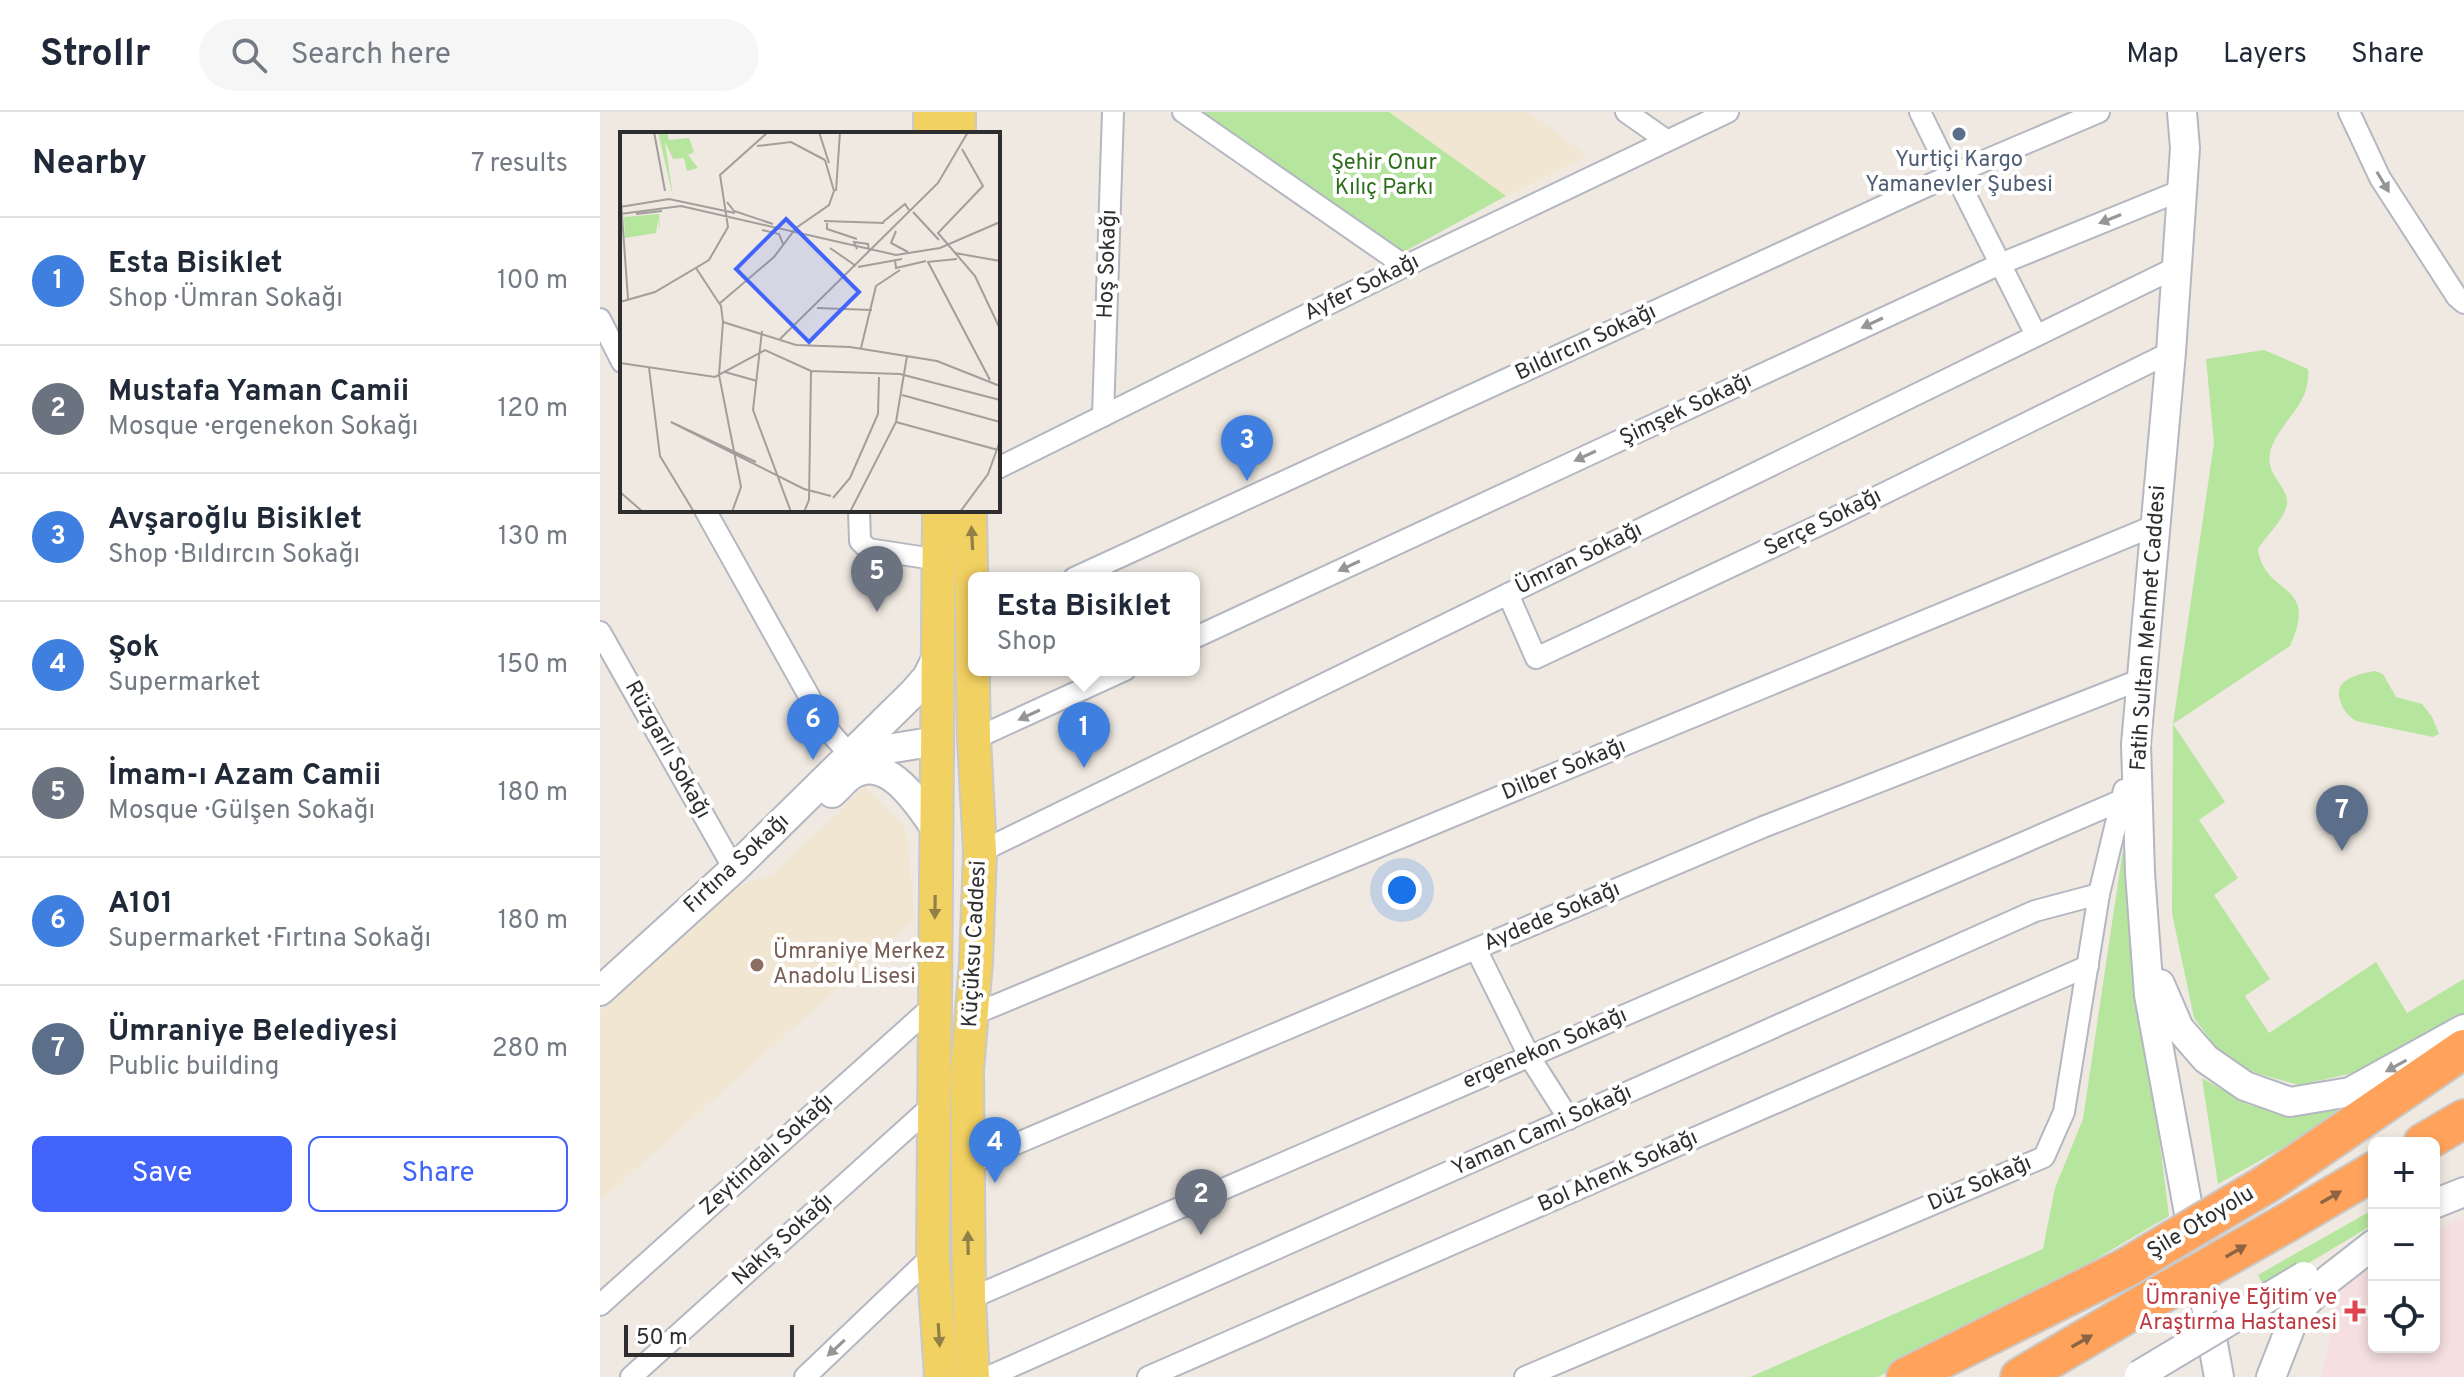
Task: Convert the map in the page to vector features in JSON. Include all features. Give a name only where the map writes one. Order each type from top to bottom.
[{"type":"highway","points":[[2268,1183],[2464,1049]]},
{"type":"highway","name":"Şile Otoyolu","points":[[1939,1377],[2464,1071]]},
{"type":"highway","points":[[2433,1137],[2464,1119]]},
{"type":"highway","name":"Şile Otoyolu","points":[[2020,1377],[2368,1175]]},
{"type":"highway","points":[[1906,1377],[2127,1267]]},
{"type":"main road","name":"Fatih Sultan Mehmet Caddesi","points":[[2182,112],[2185,148],[2171,352],[2136,744],[2140,873],[2149,995],[2219,1377]]},
{"type":"main road","name":"Küçüksu Caddesi","points":[[939,512],[933,1255],[941,1377]]},
{"type":"main road","name":"Küçüksu Caddesi","points":[[970,512],[972,572]]},
{"type":"main road","name":"Fırtına Sokağı","points":[[600,991],[734,869],[850,755],[920,685],[939,653]]},
{"type":"main road","name":"Küçüksu Caddesi","points":[[973,1377],[966,1165],[967,1071],[980,852],[974,676]]},
{"type":"main road","points":[[937,741],[964,720],[974,700]]},
{"type":"main road","points":[[871,734],[902,729],[927,734],[960,767],[970,782],[978,807]]},
{"type":"main road","points":[[850,755],[937,741],[974,739]]},
{"type":"main road","points":[[734,869],[779,842],[850,776],[862,770],[875,769],[890,776],[914,798],[936,829]]},
{"type":"main road","points":[[2145,947],[2173,1017],[2206,1059],[2245,1086],[2290,1102],[2350,1092],[2464,1029]]},
{"type":"main road","points":[[2440,1202],[2464,1192]]},
{"type":"main road","points":[[2136,1376],[2368,1239]]},
{"type":"main road","points":[[2271,1377],[2296,1313],[2329,1279],[2368,1249]]},
{"type":"street","name":"Hoş Sokağı","points":[[1103,416],[1113,112]]},
{"type":"street","points":[[1183,112],[1405,266]]},
{"type":"street","points":[[1626,112],[1666,140]]},
{"type":"street","name":"Ayfer Sokağı","points":[[1000,467],[1405,266],[1728,112]]},
{"type":"street","points":[[1920,112],[2036,335]]},
{"type":"street","name":"Bıldırcın Sokağı","points":[[1087,572],[1953,175],[2099,112]]},
{"type":"street","points":[[2349,112],[2380,178],[2457,297],[2464,303]]},
{"type":"street","name":"Şimşek Sokağı","points":[[1200,635],[2000,264],[2182,190]]},
{"type":"street","name":"Ümran Sokağı","points":[[980,852],[2177,267]]},
{"type":"street","points":[[600,319],[620,358]]},
{"type":"street","name":"Serçe Sokağı","points":[[1508,594],[1536,658],[1830,520],[2171,352]]},
{"type":"street","points":[[706,512],[828,730],[850,755]]},
{"type":"street","points":[[859,512],[860,541],[868,549],[940,560]]},
{"type":"street","name":"Dilber Sokağı","points":[[972,1015],[2156,525]]},
{"type":"street","name":"Rüzgarlı Sokağı","points":[[600,632],[734,869]]},
{"type":"street","points":[[974,739],[1112,676]]},
{"type":"street","name":"Aydede Sokağı","points":[[966,1165],[1763,827],[2142,679]]},
{"type":"street","name":"Düz Sokağı","points":[[1525,1377],[2044,1157],[2064,1112],[2099,894],[2136,744]]},
{"type":"street","name":"ergenekon Sokağı","points":[[969,1299],[2122,800]]},
{"type":"street","name":"Yaman Cami Sokağı","points":[[988,1377],[2035,911],[2099,894]]},
{"type":"street","points":[[1476,949],[1529,1056],[1569,1119]]},
{"type":"street","name":"Bol Ahenk Sokağı","points":[[1148,1377],[2088,966]]},
{"type":"street","name":"Zeytindalı Sokağı","points":[[600,1305],[934,1005]]},
{"type":"street","name":"Nakış Sokağı","points":[[631,1377],[935,1103]]},
{"type":"street","points":[[805,1377],[933,1255]]},
{"type":"shaded area","points":[[1389,112],[1528,112],[1587,155],[1506,196]]},
{"type":"shaded area","name":"Ümraniye Merkez Anadolu Lisesi","points":[[865,786],[906,829],[915,919],[600,1201],[600,1012],[738,886],[773,875]]},
{"type":"shaded area","name":"Ümraniye Eğitim ve Araştırma Hastanesi","points":[[2464,1217],[2464,1377],[2322,1377],[2341,1286],[2368,1270],[2368,1353],[2440,1353],[2440,1228]]},
{"type":"green space","name":"Şehir Onur Kılıç Parkı","points":[[1201,112],[1389,112],[1506,196],[1400,254]]},
{"type":"green space","points":[[2264,350],[2308,369],[2308,381],[2301,401],[2277,436],[2269,456],[2273,474],[2286,494],[2286,508],[2258,549],[2262,564],[2270,575],[2295,599],[2297,625],[2290,646],[2173,724],[2214,443],[2206,359]]},
{"type":"green space","points":[[2375,671],[2383,674],[2396,697],[2422,704],[2439,734],[2433,737],[2356,721],[2348,714],[2340,700],[2340,687],[2349,679]]},
{"type":"green space","points":[[2173,724],[2225,802],[2199,820],[2238,878],[2214,895],[2270,979],[2245,996],[2269,1033],[2376,962],[2407,1013],[2464,979],[2464,1013],[2353,1073],[2299,1085],[2256,1073],[2222,1055],[2194,1018],[2172,913]]},
{"type":"green space","points":[[2123,849],[2169,1216],[2030,1298],[1878,1377],[1750,1377],[2043,1249],[2055,1188],[2083,1119]]},
{"type":"green space","points":[[2202,1078],[2249,1105],[2307,1111],[2362,1104],[2218,1184]]},
{"type":"green space","points":[[2368,1212],[2368,1228],[2265,1289],[2258,1275]]},
{"type":"place","name":"Yurtiçi Kargo Yamanevler Şubesi","points":[[1959,134]]},
{"type":"place","name":"Avşaroğlu Bisiklet","points":[[1247,481]]},
{"type":"place","name":"İmam-ı Azam Camii","points":[[877,612]]},
{"type":"place","name":"A101","points":[[813,760]]},
{"type":"place","name":"Esta Bisiklet","points":[[1084,768]]},
{"type":"place","name":"Ümraniye Belediyesi","points":[[2342,851]]},
{"type":"place","name":"Ümraniye Merkez Anadolu Lisesi","points":[[757,965]]},
{"type":"place","name":"Şok","points":[[995,1183]]},
{"type":"place","name":"Mustafa Yaman Camii","points":[[1201,1235]]},
{"type":"place","name":"Ümraniye Eğitim ve Araştırma Hastanesi","points":[[2355,1311]]}]
